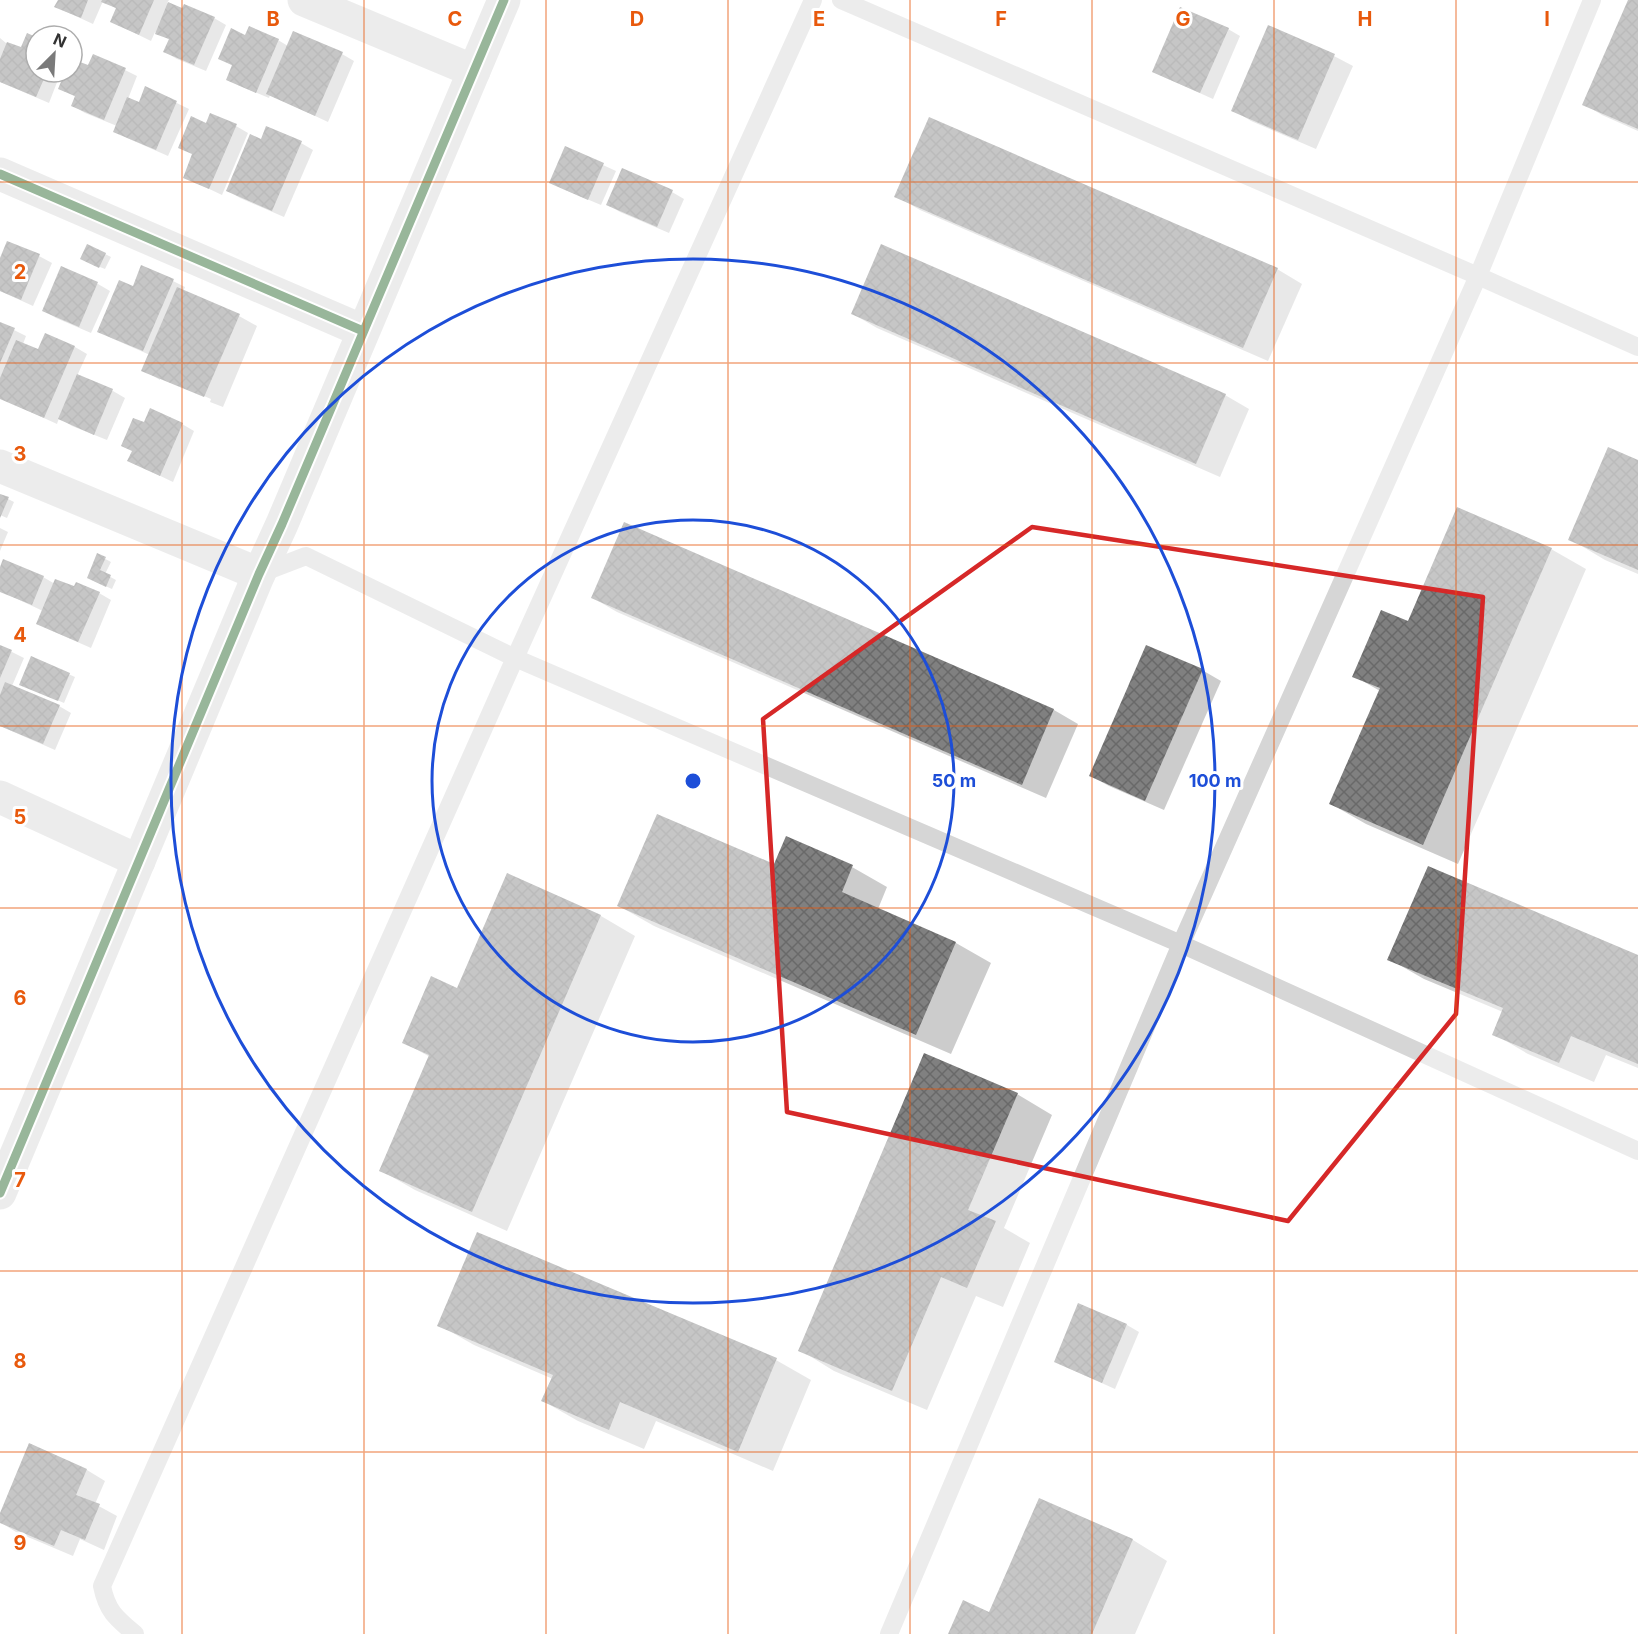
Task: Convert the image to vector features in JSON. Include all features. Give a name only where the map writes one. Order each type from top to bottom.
[{"type":"street","points":[[304,0],[474,71]]},
{"type":"street","points":[[0,1193],[259,574],[504,0]]},
{"type":"street","points":[[0,174],[363,331]]},
{"type":"street","points":[[0,465],[259,574]]},
{"type":"street","points":[[0,797],[139,861]]},
{"type":"lane","points":[[135,1634],[116,1618],[105,1600],[102,1586],[515,658],[813,0]]},
{"type":"lane","points":[[841,0],[1638,347]]},
{"type":"lane","points":[[889,1634],[1181,944],[1478,276],[1592,0]]},
{"type":"lane","points":[[259,574],[306,556],[515,658],[1181,944],[1638,1151]]},
{"type":"highlighted area","points":[[1032,527],[1483,597],[1456,1014],[1288,1221],[787,1112],[763,719]]},
{"type":"building","points":[[58,0],[88,0],[81,18],[54,7]]},
{"type":"building","points":[[102,0],[154,0],[139,35],[110,22],[116,8],[101,2]]},
{"type":"building","points":[[1628,0],[1638,0],[1638,129],[1582,105]]},
{"type":"building","points":[[168,2],[182,8],[184,4],[215,17],[194,65],[163,52],[169,39],[155,34]]},
{"type":"building","points":[[1180,7],[1229,28],[1200,93],[1152,72]]},
{"type":"building","points":[[1268,25],[1335,54],[1298,140],[1231,111]]},
{"type":"building","points":[[249,26],[279,39],[256,93],[226,80],[232,65],[218,59],[231,28],[245,35]]},
{"type":"building","points":[[293,31],[343,52],[315,116],[266,94]]},
{"type":"building","points":[[24,40],[24,84],[42,84],[36,97],[0,82],[0,59],[7,42],[21,47]]},
{"type":"building","points":[[93,54],[126,68],[104,120],[71,106],[75,96],[58,89],[60,84],[84,84],[84,64],[88,65]]},
{"type":"building","points":[[145,86],[177,101],[156,150],[113,132],[127,97],[139,102]]},
{"type":"building","points":[[210,113],[237,124],[209,189],[183,178],[192,154],[178,148],[191,116],[206,123]]},
{"type":"building","points":[[929,117],[1278,268],[1243,348],[894,197]]},
{"type":"building","points":[[266,126],[302,141],[272,211],[226,191],[250,134],[261,139]]},
{"type":"building","points":[[565,146],[604,163],[588,200],[549,183]]},
{"type":"building","points":[[622,168],[673,190],[657,227],[606,205]]},
{"type":"building","points":[[7,241],[40,254],[21,300],[0,291],[0,258]]},
{"type":"building","points":[[87,244],[106,253],[99,268],[80,259]]},
{"type":"building","points":[[881,244],[1226,394],[1196,464],[851,314]]},
{"type":"building","points":[[141,265],[174,279],[143,351],[97,332],[119,280],[133,286]]},
{"type":"building","points":[[61,266],[98,282],[79,327],[42,311]]},
{"type":"building","points":[[177,287],[240,314],[204,397],[141,371]]},
{"type":"building","points":[[0,322],[15,328],[0,363]]},
{"type":"building","points":[[45,333],[75,346],[44,418],[0,399],[0,378],[16,340],[38,349]]},
{"type":"building","points":[[77,374],[113,389],[94,435],[58,419]]},
{"type":"building","points":[[150,408],[183,423],[160,476],[127,461],[132,451],[121,446],[133,418],[144,422]]},
{"type":"building","points":[[1608,447],[1638,460],[1638,570],[1568,540]]},
{"type":"building","points":[[0,494],[9,497],[0,518]]},
{"type":"building","points":[[1457,507],[1552,548],[1423,845],[1329,804],[1380,688],[1352,677],[1381,610],[1408,621]]},
{"type":"building","points":[[624,522],[1054,709],[1022,785],[591,598]]},
{"type":"building","points":[[97,553],[106,557],[100,570],[111,575],[106,587],[87,578]]},
{"type":"building","points":[[3,559],[44,576],[32,605],[0,592],[0,567]]},
{"type":"building","points":[[55,579],[74,586],[76,582],[100,592],[78,642],[36,624]]},
{"type":"building","points":[[0,645],[12,650],[0,678]]},
{"type":"building","points":[[1146,645],[1203,669],[1145,801],[1089,776]]},
{"type":"building","points":[[31,656],[70,673],[58,701],[19,685]]},
{"type":"building","points":[[5,682],[60,705],[43,744],[0,726],[0,695]]},
{"type":"building","points":[[657,814],[774,864],[786,836],[853,865],[842,892],[956,942],[916,1035],[617,906]]},
{"type":"building","points":[[1428,866],[1638,955],[1638,1064],[1571,1036],[1559,1063],[1492,1035],[1503,1008],[1387,960]]},
{"type":"building","points":[[507,873],[601,915],[472,1212],[379,1171],[429,1055],[402,1043],[431,976],[457,988]]},
{"type":"building","points":[[924,1053],[1018,1093],[968,1210],[996,1221],[967,1288],[941,1277],[892,1391],[798,1351]]},
{"type":"building","points":[[477,1232],[777,1358],[738,1452],[620,1402],[609,1430],[541,1401],[553,1375],[437,1326]]},
{"type":"building","points":[[1078,1303],[1127,1324],[1102,1383],[1054,1362]]},
{"type":"building","points":[[29,1443],[87,1469],[76,1495],[100,1504],[85,1540],[61,1530],[54,1546],[0,1523],[0,1513]]},
{"type":"building","points":[[1039,1498],[1133,1539],[1092,1634],[948,1634],[963,1600],[989,1612]]},
{"type":"cycle path","points":[[0,1193],[259,574],[504,0]]},
{"type":"cycle path","points":[[0,174],[363,331]]}]
